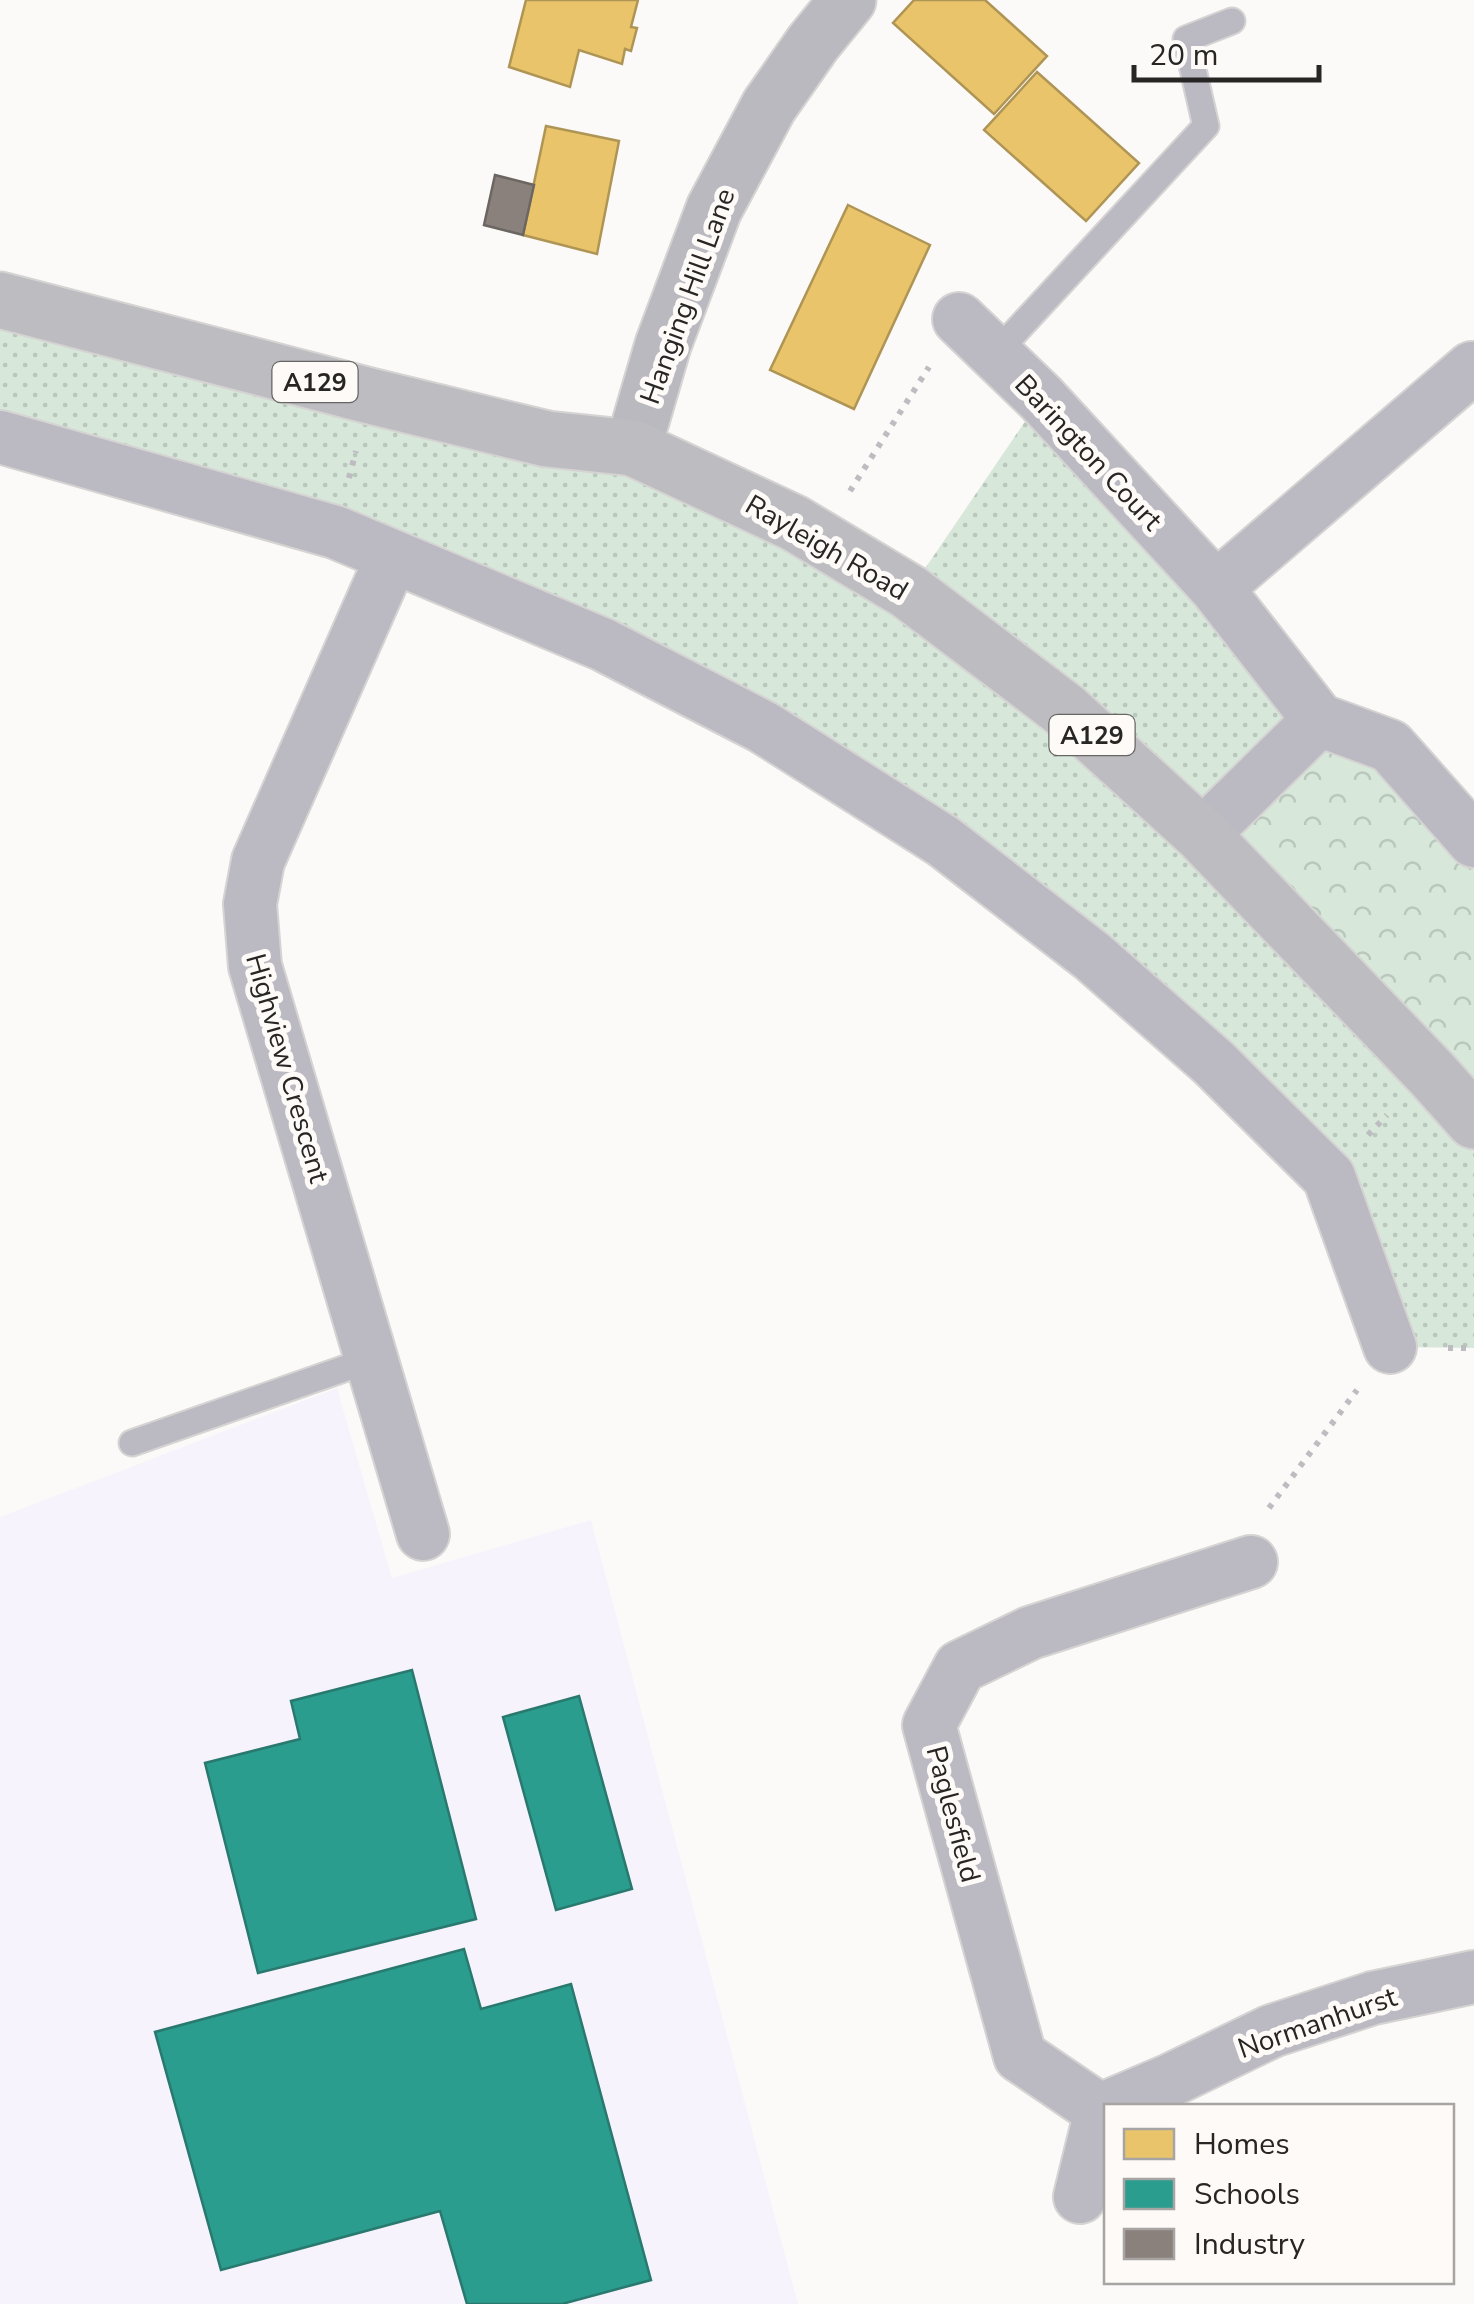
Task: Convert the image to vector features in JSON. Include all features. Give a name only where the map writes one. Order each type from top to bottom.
[{"type":"main road","name":"Rayleigh Road","points":[[0,300],[547,439],[633,448],[794,523],[910,592],[1066,711],[1202,836],[1474,1121]]},
{"type":"street","name":"Hanging Hill Lane","points":[[633,448],[662,345],[714,209],[769,106],[848,0]]},
{"type":"street","name":"Barington Court","points":[[977,337],[1040,398],[1216,588],[1319,720]]},
{"type":"street","points":[[1216,588],[1472,368]]},
{"type":"street","points":[[0,436],[335,532],[604,645],[745,718],[943,841],[1092,956],[1214,1063],[1329,1177],[1390,1347]]},
{"type":"street","name":"Highview Crescent","points":[[392,557],[271,828],[258,861],[250,904],[255,966],[423,1534]]},
{"type":"street","points":[[1202,836],[1319,720],[1390,746],[1474,840]]},
{"type":"street","name":"Paglesfield","points":[[1104,2107],[1020,2056],[929,1724],[960,1667],[1030,1632],[1251,1562]]},
{"type":"street","name":"Normanhurst","points":[[1115,2104],[1272,2031],[1373,1998],[1474,1977]]},
{"type":"street","points":[[1080,2198],[1104,2115]]},
{"type":"lane","points":[[977,337],[1206,126],[1186,39],[1232,21]]},
{"type":"lane","points":[[132,1443],[372,1358]]},
{"type":"path","points":[[820,539],[977,337]]},
{"type":"path","points":[[335,532],[370,396]]},
{"type":"path","points":[[1329,1177],[1382,1120],[1434,1075]]},
{"type":"path","points":[[1251,1562],[1247,1537],[1390,1347],[1474,1348]]},
{"type":"shaded area","points":[[337,1388],[392,1578],[591,1520],[798,2304],[0,2304],[0,1517]]},
{"type":"green space","points":[[0,300],[547,439],[909,592],[1041,398],[1319,720],[1474,1121],[1474,1348],[1390,1347],[1329,1177],[1092,956],[604,645],[0,437]]},
{"type":"green space","points":[[1319,720],[1474,841],[1474,1121],[1202,836]]},
{"type":"building: Homes","points":[[526,0],[638,0],[631,27],[637,28],[631,51],[625,49],[622,64],[579,50],[570,87],[509,67]]},
{"type":"building: Homes","points":[[914,0],[985,0],[1047,56],[994,114],[893,23]]},
{"type":"building: Homes","points":[[1037,72],[1139,163],[1086,221],[984,130]]},
{"type":"building: Homes","points":[[546,126],[619,141],[597,254],[523,235]]},
{"type":"building: Homes","points":[[848,205],[930,245],[854,409],[770,370]]},
{"type":"building: Schools","points":[[412,1670],[476,1919],[258,1973],[205,1763],[300,1739],[291,1701]]},
{"type":"building: Schools","points":[[579,1696],[632,1889],[556,1910],[503,1717]]},
{"type":"building: Schools","points":[[464,1949],[481,2009],[571,1984],[651,2280],[562,2304],[467,2304],[440,2211],[221,2270],[155,2032]]},
{"type":"building: Industry","points":[[495,175],[534,185],[523,235],[484,225]]}]
